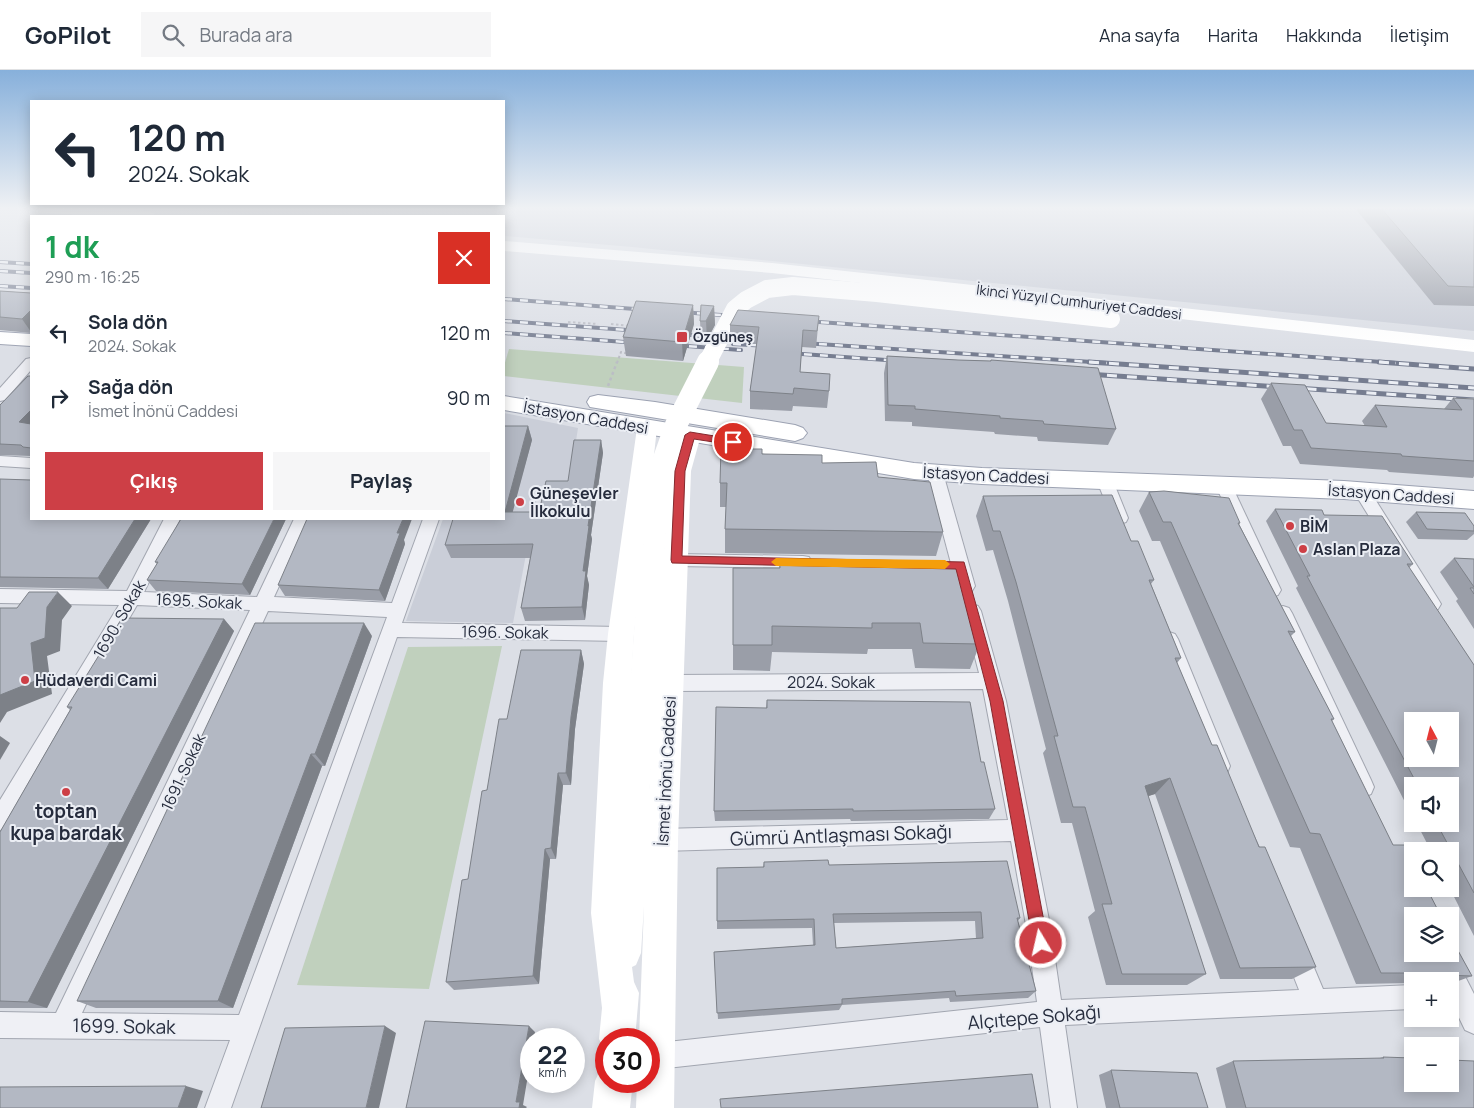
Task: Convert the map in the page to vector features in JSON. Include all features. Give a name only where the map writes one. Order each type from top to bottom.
[{"type":"main road","name":"İkinci Yüzyıl Cumhuriyet Caddesi","points":[[619,255],[772,268],[1474,346]]},
{"type":"main road","points":[[647,841],[660,470],[668,444],[690,395],[739,304],[767,289],[803,287],[954,301],[1307,340],[1399,348],[1474,351]]},
{"type":"main road","points":[[0,338],[30,340]]},
{"type":"main road","points":[[0,351],[30,353]]},
{"type":"main road","name":"İstasyon Caddesi","points":[[505,388],[602,402],[651,419]]},
{"type":"main road","name":"İstasyon Caddesi","points":[[505,403],[651,419],[917,454],[994,459],[1239,468],[1474,482]]},
{"type":"main road","name":"İsmet İnönü Caddesi","points":[[618,1024],[608,913],[621,634],[651,419]]},
{"type":"main road","name":"İsmet İnönü Caddesi","points":[[618,1024],[671,683],[680,471],[694,426]]},
{"type":"main road","name":"İstasyon Caddesi","points":[[694,426],[914,471],[935,473],[1362,492],[1474,500]]},
{"type":"main road","name":"İsmet İnönü Caddesi","points":[[647,841],[657,1028]]},
{"type":"main road","points":[[611,1108],[613,1093]]},
{"type":"main road","name":"İsmet İnönü Caddesi","points":[[655,1108],[656,1093]]},
{"type":"street","points":[[0,397],[30,363]]},
{"type":"street","points":[[0,461],[30,463]]},
{"type":"street","points":[[935,473],[950,564],[991,681],[1038,925],[1064,1108]]},
{"type":"street","points":[[1105,481],[1127,536]]},
{"type":"street","points":[[1224,486],[1370,800]]},
{"type":"street","points":[[1362,492],[1443,621]]},
{"type":"street","name":"1690. Sokak","points":[[0,820],[132,598],[171,520]]},
{"type":"street","name":"1691. Sokak","points":[[63,1026],[302,520]]},
{"type":"street","points":[[218,1108],[431,520]]},
{"type":"street","points":[[676,560],[823,563]]},
{"type":"street","name":"1695. Sokak","points":[[0,596],[132,598],[398,610]]},
{"type":"street","points":[[1160,618],[1227,782]]},
{"type":"street","name":"1696. Sokak","points":[[390,630],[621,634]]},
{"type":"street","name":"2024. Sokak","points":[[671,683],[991,681]]},
{"type":"street","name":"Gümrü Antlaşması Sokağı","points":[[647,841],[1020,830]]},
{"type":"street","points":[[1290,938],[1316,1002]]},
{"type":"street","name":"Alçıtepe Sokağı","points":[[660,1056],[1052,1014],[1404,997]]},
{"type":"street","points":[[1459,1001],[1474,1021]]},
{"type":"street","name":"1699. Sokak","points":[[0,1025],[247,1028]]},
{"type":"path","points":[[568,322],[598,324]]},
{"type":"path","points":[[611,324],[634,326]]},
{"type":"path","points":[[602,402],[621,352],[637,354]]},
{"type":"shaded area","points":[[717,255],[1474,255],[1474,331]]},
{"type":"shaded area","name":"Güneşevler İlkokulu","points":[[505,413],[578,428],[569,486],[539,486],[513,623],[406,621],[443,520],[505,520]]},
{"type":"green space","points":[[509,349],[744,367],[742,403],[505,376],[505,363]]},
{"type":"green space","points":[[502,646],[429,989],[297,985],[408,647]]},
{"type":"building","points":[[1422,255],[1474,255],[1474,287],[1448,286]]},
{"type":"building","points":[[0,291],[30,293],[30,311],[22,319],[0,317]]},
{"type":"building","points":[[636,301],[693,305],[682,342],[623,337]]},
{"type":"building","points":[[701,305],[714,306],[706,321],[700,321]]},
{"type":"building","points":[[738,310],[819,316],[817,331],[803,330],[800,372],[830,374],[829,391],[794,388],[793,394],[750,391],[759,327],[730,325]]},
{"type":"building","points":[[887,356],[991,360],[1098,368],[1116,429],[1044,424],[1043,421],[915,409],[915,406],[888,405]]},
{"type":"building","points":[[30,376],[30,411],[19,422],[30,424],[30,448],[21,445],[0,444],[0,405]]},
{"type":"building","points":[[1271,383],[1305,385],[1326,423],[1387,427],[1375,405],[1462,410],[1453,398],[1474,399],[1474,461],[1311,448],[1302,430],[1294,430]]},
{"type":"building","points":[[505,426],[528,426],[505,512]]},
{"type":"building","points":[[574,440],[601,440],[588,526],[583,571],[586,571],[582,607],[521,608],[533,544],[445,545],[453,520],[505,520],[505,512],[539,512],[546,481],[568,481]]},
{"type":"building","points":[[721,449],[762,449],[762,454],[822,455],[822,463],[876,462],[878,477],[930,482],[943,532],[725,529],[727,483],[720,483]]},
{"type":"building","points":[[0,479],[30,480],[30,520],[134,520],[98,578],[0,577]]},
{"type":"building","points":[[1164,491],[1229,498],[1240,523],[1238,523],[1295,632],[1288,631],[1334,719],[1331,719],[1393,845],[1404,845],[1404,897],[1431,897],[1436,907],[1404,907],[1404,962],[1459,962],[1459,952],[1472,976],[1459,976],[1459,972],[1381,973],[1320,834],[1310,833],[1171,522],[1163,522],[1149,492]]},
{"type":"building","points":[[1112,495],[1131,541],[1138,541],[1154,580],[1149,580],[1181,658],[1175,658],[1212,745],[1217,745],[1259,847],[1265,847],[1316,967],[1240,968],[1170,778],[1145,786],[1206,974],[1122,974],[1102,904],[1112,904],[1085,807],[1073,807],[1054,736],[1058,736],[1016,582],[1000,531],[993,531],[983,496]]},
{"type":"building","points":[[1275,509],[1322,510],[1324,515],[1382,516],[1413,564],[1407,564],[1474,665],[1474,893],[1459,865],[1459,842],[1447,842],[1441,832],[1459,832],[1459,777],[1413,777],[1408,768],[1459,768],[1459,712],[1404,712],[1404,760],[1307,576],[1310,576]]},
{"type":"building","points":[[1416,512],[1465,513],[1474,526],[1474,531],[1427,529]]},
{"type":"building","points":[[180,520],[274,520],[242,584],[147,580],[158,562],[155,562]]},
{"type":"building","points":[[307,520],[403,520],[397,533],[400,533],[379,590],[278,585]]},
{"type":"building","points":[[1454,558],[1474,559],[1474,587]]},
{"type":"building","points":[[780,561],[964,564],[980,644],[923,643],[920,623],[872,623],[872,628],[772,626],[772,645],[733,645],[733,568],[780,568]]},
{"type":"building","points":[[29,592],[58,592],[47,607],[45,638],[31,643],[35,681],[0,695],[0,608],[17,608]]},
{"type":"building","points":[[122,618],[224,619],[28,1002],[0,1001],[0,832],[72,707],[67,707]]},
{"type":"building","points":[[255,623],[364,623],[315,754],[311,754],[218,1001],[77,1001]]},
{"type":"building","points":[[521,650],[581,650],[571,717],[566,773],[558,773],[551,848],[545,849],[533,976],[446,982],[462,880],[468,879],[482,791],[487,790],[499,719],[507,719]]},
{"type":"building","points":[[767,700],[970,702],[981,762],[984,762],[995,809],[714,811],[716,707],[767,708]]},
{"type":"building","points":[[828,860],[829,865],[1007,861],[1020,918],[1017,918],[1036,991],[956,996],[955,991],[842,999],[842,1004],[717,1013],[714,952],[815,945],[814,919],[717,921],[717,868],[764,867],[764,862]],"holes":[[[981,912],[983,938],[836,948],[833,914]]]},
{"type":"building","points":[[425,1021],[529,1026],[529,1028],[520,1028],[520,1079],[516,1102],[520,1102],[519,1108],[406,1108]]},
{"type":"building","points":[[385,1026],[366,1108],[261,1108],[285,1028]]},
{"type":"building","points":[[1404,1058],[1404,1092],[1459,1092],[1459,1060],[1474,1061],[1474,1108],[1246,1108],[1233,1061]]},
{"type":"building","points":[[1111,1070],[1197,1073],[1208,1108],[1120,1108]]},
{"type":"building","points":[[1032,1074],[1038,1108],[721,1108],[720,1099]]},
{"type":"building","points":[[186,1086],[178,1108],[0,1108],[0,1087]]},
{"type":"railway","points":[[0,262],[30,264]]},
{"type":"railway","points":[[0,271],[30,273]]},
{"type":"railway","points":[[0,286],[30,288]]},
{"type":"railway","points":[[505,299],[648,310]]},
{"type":"railway","points":[[681,312],[748,317]]},
{"type":"railway","points":[[505,321],[641,331]]},
{"type":"railway","points":[[805,321],[1396,363]]},
{"type":"railway","points":[[505,333],[638,343]]},
{"type":"railway","points":[[678,334],[743,339]]},
{"type":"railway","points":[[803,343],[1107,363]]},
{"type":"railway","points":[[733,344],[771,346]]},
{"type":"railway","points":[[673,345],[741,350]]},
{"type":"railway","points":[[788,353],[900,361]]},
{"type":"railway","points":[[1089,362],[1474,388]]},
{"type":"railway","points":[[1379,362],[1474,369]]},
{"type":"railway","points":[[1087,374],[1474,400]]},
{"type":"slow traffic","points":[[776,562],[945,564]]},
{"type":"place","name":"Özgüneş","points":[[682,337]]},
{"type":"place","name":"Güneşevler İlkokulu","points":[[520,502]]},
{"type":"place","name":"BİM","points":[[1290,526]]},
{"type":"place","name":"Aslan Plaza","points":[[1303,549]]},
{"type":"place","name":"Hüdaverdi Cami","points":[[25,680]]},
{"type":"place","name":"toptan kupa bardak","points":[[66,792]]},
{"type":"route","points":[[733,442],[690,435],[680,471],[676,560],[960,565],[996,701],[1041,943]]}]
